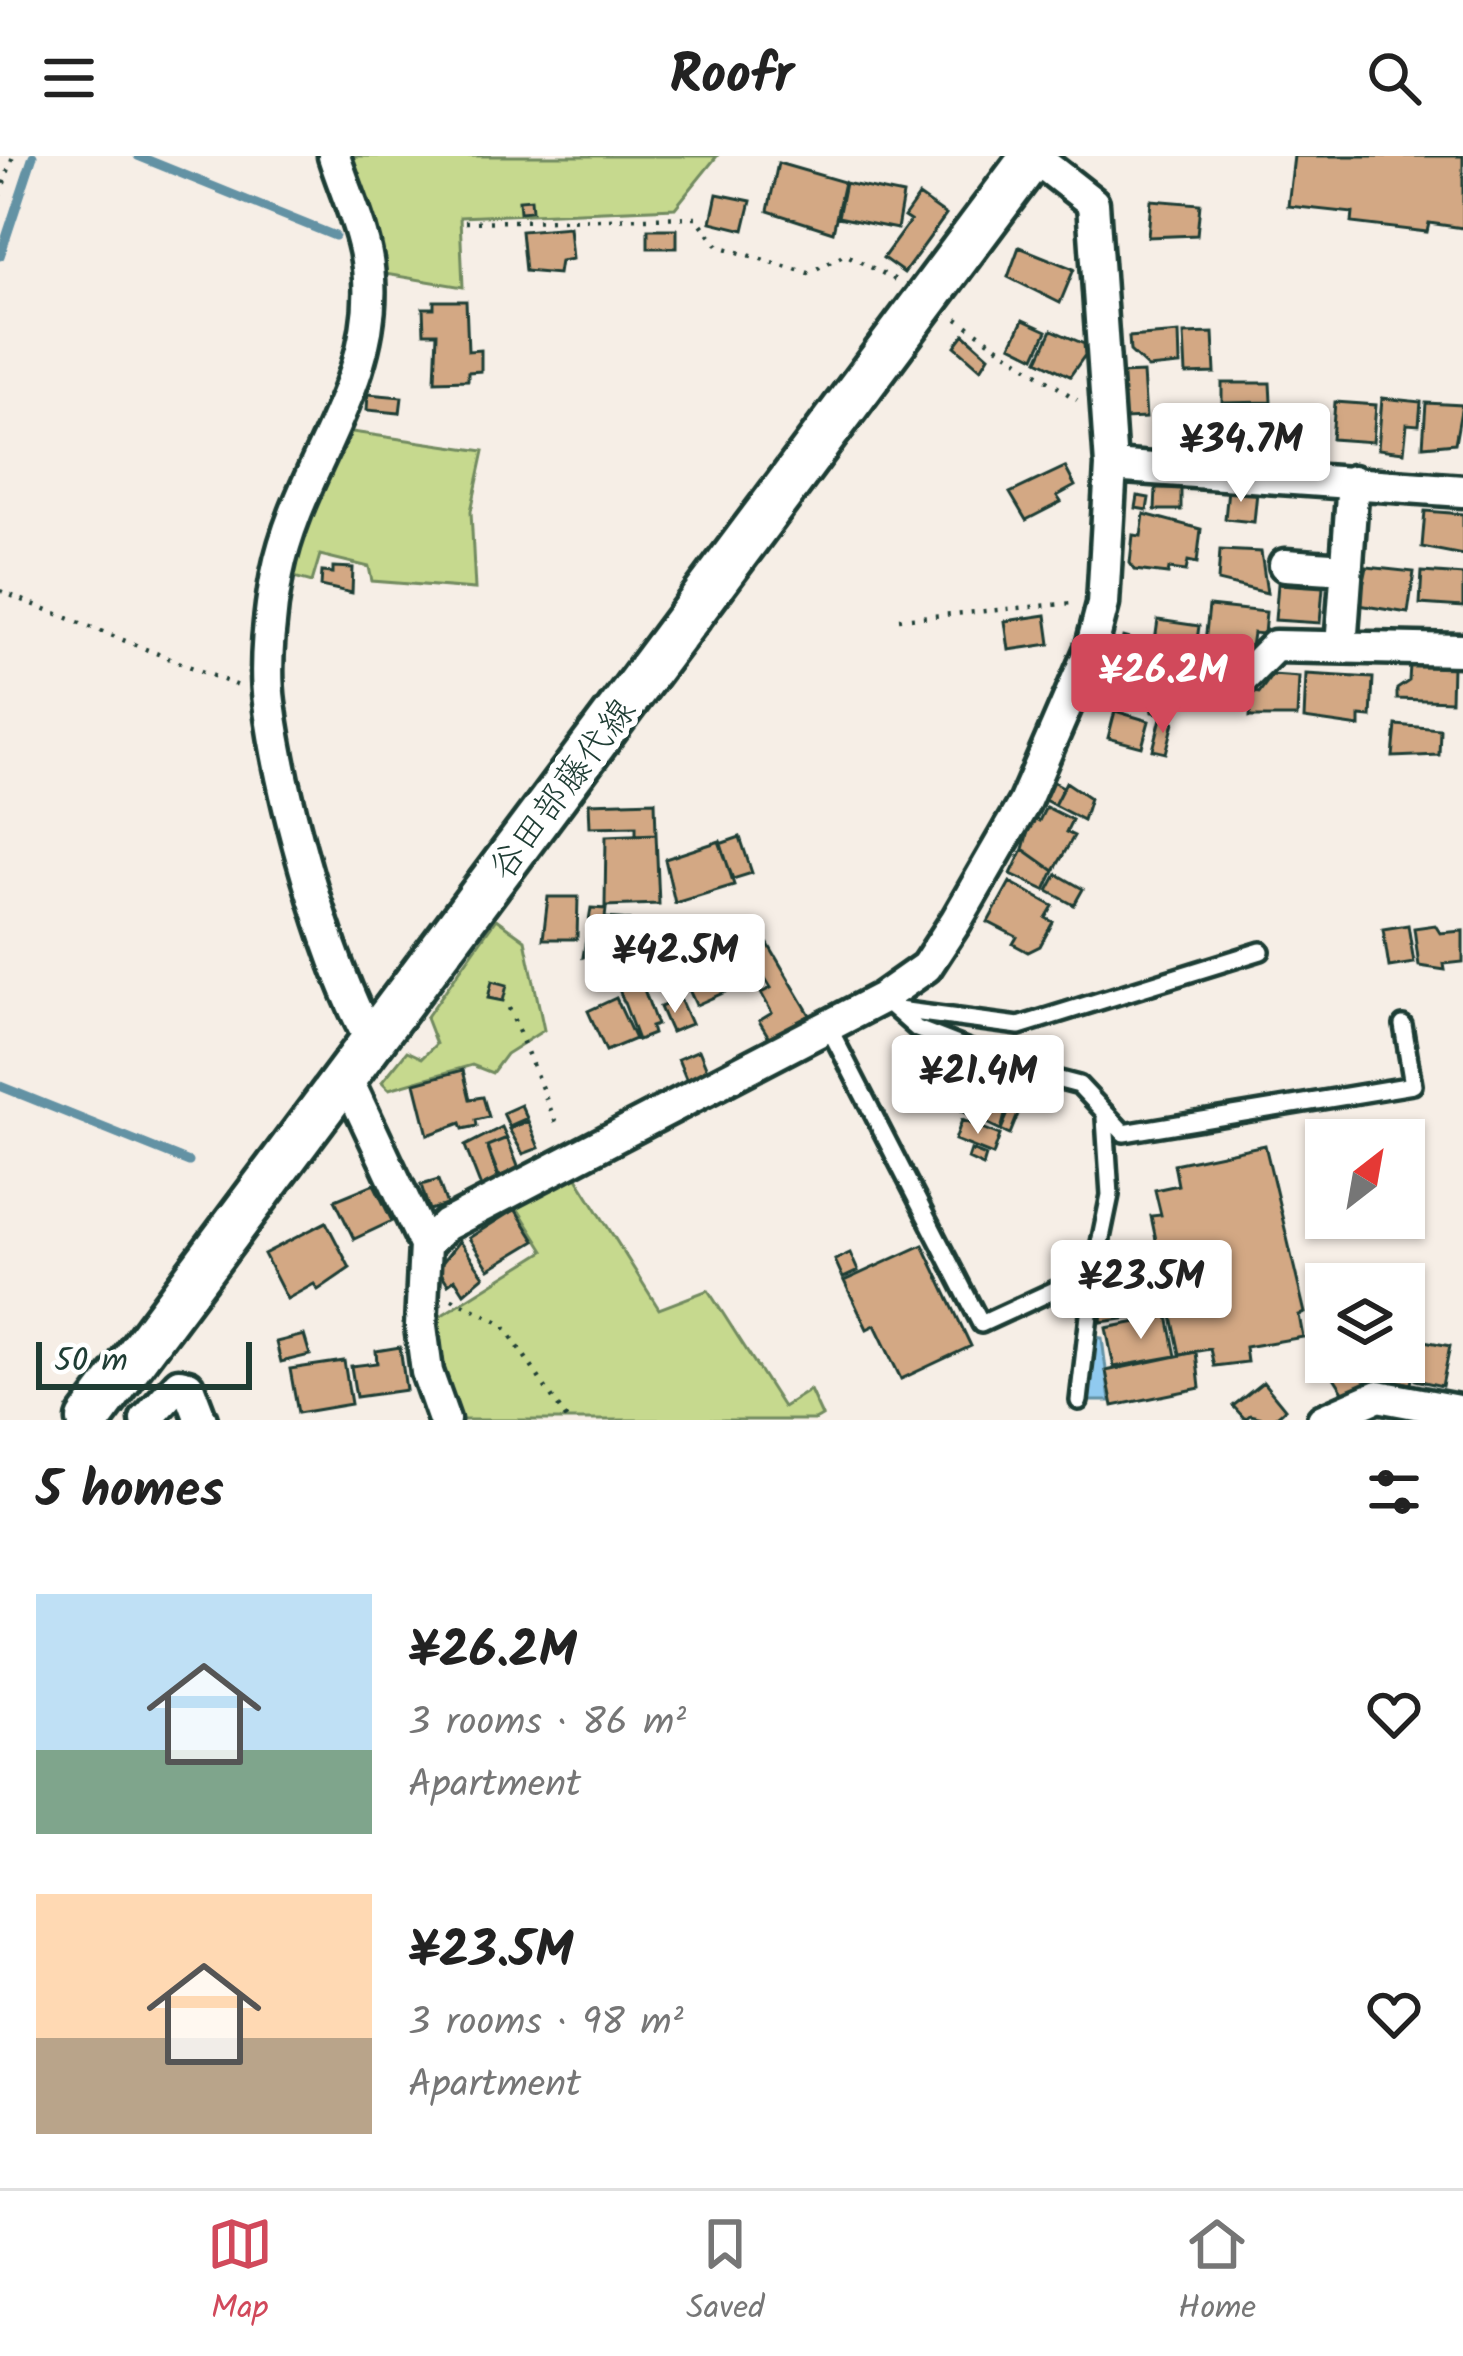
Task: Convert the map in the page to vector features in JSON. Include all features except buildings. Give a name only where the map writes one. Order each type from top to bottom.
[{"type":"main road","name":"谷田部藤代線","points":[[88,1420],[935,305],[1033,156]]},
{"type":"street","points":[[334,156],[363,239],[370,281],[366,322],[356,380],[304,488],[277,575],[268,698],[359,1060],[425,1245],[420,1284],[427,1372],[443,1420]]},
{"type":"street","points":[[425,1245],[446,1225],[570,1157],[828,1026],[889,1004],[926,967],[1024,803],[1074,697],[1103,604],[1111,466],[1093,203],[1033,156]]},
{"type":"street","points":[[1111,466],[1463,491]]},
{"type":"street","points":[[1341,647],[1353,481]]},
{"type":"street","points":[[1285,565],[1346,569]]},
{"type":"street","points":[[1200,681],[1238,683],[1275,646],[1463,650]]},
{"type":"street","points":[[146,1420],[179,1384],[188,1386],[201,1420]]},
{"type":"street","points":[[1323,1420],[1378,1396],[1463,1412]]},
{"type":"lane","points":[[889,1004],[1019,1026],[1261,951]]},
{"type":"lane","points":[[889,1004],[917,1029],[1022,1070],[1079,1085],[1097,1100],[1105,1118],[1109,1195],[1094,1272],[1079,1401]]},
{"type":"lane","points":[[1105,1118],[1124,1133],[1413,1085],[1403,1025]]},
{"type":"lane","points":[[828,1026],[981,1324],[1094,1272]]},
{"type":"path","points":[[0,195],[13,156]]},
{"type":"path","points":[[465,222],[696,217],[718,246],[808,273],[845,254],[1109,415]]},
{"type":"path","points":[[0,591],[268,698]]},
{"type":"path","points":[[898,619],[1103,604]]},
{"type":"path","points":[[509,1008],[570,1157]]},
{"type":"path","points":[[420,1284],[503,1324],[568,1420]]},
{"type":"green space","points":[[346,156],[717,156],[675,208],[460,217],[463,287],[379,273]]},
{"type":"green space","points":[[345,431],[484,451],[471,511],[475,589],[372,581],[369,567],[320,555],[312,582],[290,576],[319,484]]},
{"type":"green space","points":[[496,919],[525,940],[544,1030],[506,1054],[492,1073],[472,1065],[389,1089],[382,1082],[407,1051],[422,1058],[436,1044],[426,1018]]},
{"type":"green space","points":[[574,1173],[659,1309],[708,1290],[783,1407],[810,1390],[822,1416],[815,1420],[456,1420],[441,1378],[434,1320],[544,1251],[514,1203]]},
{"type":"water","points":[[1095,1337],[1102,1338],[1110,1401],[1089,1401]]},
{"type":"waterway","points":[[0,256],[33,156]]},
{"type":"waterway","points":[[138,156],[335,236]]},
{"type":"waterway","points":[[0,1086],[189,1162]]}]
